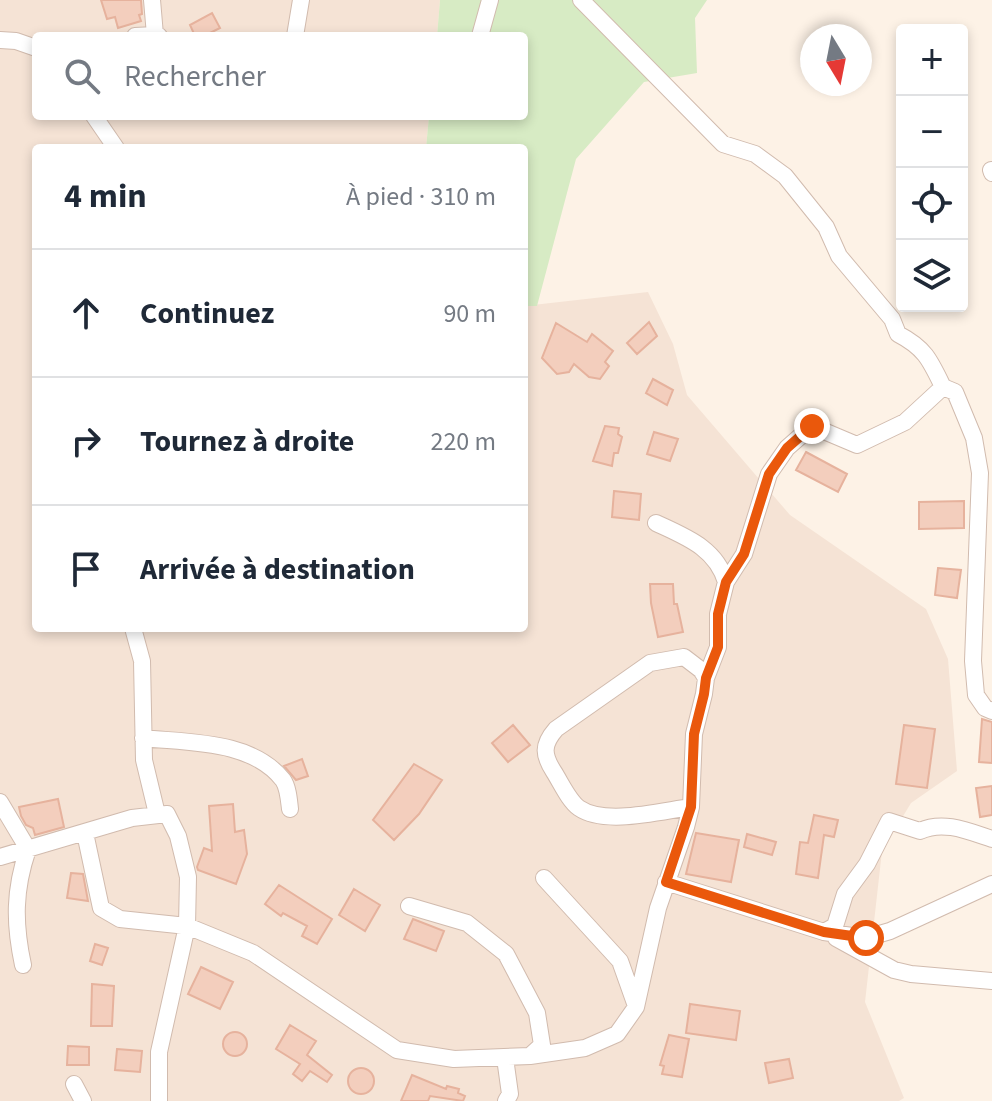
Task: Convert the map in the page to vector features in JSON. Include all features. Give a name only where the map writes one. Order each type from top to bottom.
[{"type":"street","points":[[152,0],[157,32]]},
{"type":"street","points":[[296,32],[301,0]]},
{"type":"street","points":[[481,32],[490,0]]},
{"type":"street","points":[[581,0],[723,144],[755,154],[785,176],[826,227],[839,256],[892,319],[898,334],[917,344],[928,357],[943,387],[955,392],[974,438],[980,473],[973,661],[976,695],[985,708],[992,711]]},
{"type":"street","points":[[0,40],[32,47]]},
{"type":"street","points":[[97,120],[113,144]]},
{"type":"street","points":[[85,833],[101,908],[120,919],[187,926],[253,953],[397,1050],[454,1059],[505,1058],[585,1048],[617,1034],[636,1007],[666,882],[691,807],[694,734],[706,678],[718,647],[718,614],[726,582],[744,554],[769,474],[787,448],[812,426],[857,445],[905,422],[943,387]]},
{"type":"street","points":[[656,523],[700,543],[722,567],[726,582]]},
{"type":"street","points":[[134,632],[142,661],[144,760],[157,814]]},
{"type":"street","points":[[691,807],[607,818],[591,814],[577,807],[544,757],[546,741],[556,729],[650,663],[684,657],[706,678]]},
{"type":"street","points":[[143,738],[226,747],[262,760],[285,782],[290,809]]},
{"type":"street","points":[[0,802],[28,849],[17,884],[16,933],[23,965]]},
{"type":"street","points":[[0,857],[132,818],[167,814],[178,836],[188,877],[187,926],[159,1052],[159,1101]]},
{"type":"street","points":[[824,932],[835,926],[845,894],[867,864],[889,821],[920,831],[934,825],[945,826],[992,839]]},
{"type":"street","points":[[544,878],[620,961],[636,1007]]},
{"type":"street","points":[[666,882],[824,932],[866,938],[890,931],[992,884]]},
{"type":"street","points":[[409,906],[467,923],[506,954],[537,1013],[542,1045],[530,1056]]},
{"type":"street","points":[[824,932],[894,970],[992,981]]},
{"type":"street","points":[[505,1058],[510,1094],[506,1101]]},
{"type":"street","points":[[74,1084],[83,1101]]},
{"type":"shaded area","points":[[0,0],[440,0],[437,32],[32,32],[32,120],[429,120],[426,144],[32,144],[32,632],[528,632],[528,306],[648,292],[673,344],[687,395],[790,515],[926,609],[948,659],[957,771],[911,803],[882,851],[865,1002],[904,1098],[899,1101],[0,1101]]},
{"type":"green space","points":[[440,0],[707,0],[695,18],[697,73],[644,82],[576,159],[537,306],[528,306],[528,144],[426,144],[429,120],[528,120],[528,32],[437,32]]},
{"type":"building","points":[[101,0],[141,0],[141,21],[118,28],[115,17],[107,19]]},
{"type":"building","points":[[212,13],[220,28],[212,32],[193,32],[190,25]]},
{"type":"building","points":[[649,322],[657,336],[637,354],[627,343]]},
{"type":"building","points":[[556,323],[587,342],[592,334],[613,351],[605,362],[609,366],[600,379],[589,377],[574,364],[569,372],[557,374],[542,358]]},
{"type":"building","points":[[653,379],[673,390],[667,405],[646,393]]},
{"type":"building","points":[[605,426],[619,428],[618,434],[622,437],[612,466],[593,461]]},
{"type":"building","points":[[654,432],[678,439],[670,461],[647,454]]},
{"type":"building","points":[[806,452],[847,474],[838,492],[796,470]]},
{"type":"building","points":[[614,491],[641,494],[639,520],[612,517]]},
{"type":"building","points":[[964,501],[964,528],[919,529],[919,502]]},
{"type":"building","points":[[938,568],[961,570],[957,598],[935,595]]},
{"type":"building","points":[[650,584],[673,584],[674,604],[677,604],[683,632],[658,637]]},
{"type":"building","points":[[982,719],[992,722],[992,763],[979,762]]},
{"type":"building","points":[[513,725],[530,745],[508,762],[492,743]]},
{"type":"building","points":[[904,725],[935,729],[927,788],[896,784]]},
{"type":"building","points":[[302,759],[308,776],[296,780],[284,766]]},
{"type":"building","points":[[414,764],[442,780],[419,814],[394,840],[373,820]]},
{"type":"building","points":[[992,786],[992,815],[980,817],[976,788]]},
{"type":"building","points":[[58,799],[64,827],[35,835],[33,828],[26,825],[19,807]]},
{"type":"building","points":[[233,804],[235,832],[244,830],[247,854],[236,884],[197,867],[204,848],[212,851],[209,806]]},
{"type":"building","points":[[814,815],[838,820],[834,837],[824,835],[818,878],[796,874],[800,842],[808,843]]},
{"type":"building","points":[[696,833],[739,840],[731,882],[686,874]]},
{"type":"building","points":[[747,834],[776,842],[772,855],[744,847]]},
{"type":"building","points":[[71,873],[83,874],[88,901],[67,898]]},
{"type":"building","points":[[279,885],[332,919],[317,944],[302,936],[307,926],[283,913],[281,916],[265,904]]},
{"type":"building","points":[[354,889],[380,905],[365,931],[339,915]]},
{"type":"building","points":[[413,919],[444,931],[436,951],[404,939]]},
{"type":"building","points":[[95,944],[108,948],[102,965],[90,961]]},
{"type":"building","points":[[201,967],[233,982],[220,1009],[188,994]]},
{"type":"building","points":[[92,984],[114,986],[112,1026],[91,1026]]},
{"type":"building","points":[[690,1004],[740,1011],[736,1040],[686,1033]]},
{"type":"building","points":[[290,1025],[316,1041],[307,1055],[332,1075],[327,1082],[310,1071],[302,1081],[293,1074],[300,1064],[276,1049]]},
{"type":"building","points":[[235,1032],[244,1035],[247,1044],[244,1053],[235,1056],[226,1053],[223,1044],[226,1035]]},
{"type":"building","points":[[669,1035],[689,1039],[682,1077],[662,1074],[664,1066],[660,1065]]},
{"type":"building","points":[[68,1046],[89,1047],[89,1065],[67,1065]]},
{"type":"building","points":[[117,1049],[142,1051],[140,1072],[115,1070]]},
{"type":"building","points":[[789,1059],[793,1078],[769,1083],[765,1063]]},
{"type":"building","points":[[361,1068],[370,1072],[374,1081],[370,1090],[361,1094],[352,1090],[348,1081],[352,1072]]},
{"type":"building","points":[[412,1075],[446,1089],[447,1086],[459,1089],[458,1093],[465,1096],[463,1101],[430,1096],[428,1101],[401,1101]]},
{"type":"route","points":[[812,426],[787,448],[769,474],[744,554],[726,582],[718,614],[718,647],[706,678],[694,734],[691,807],[666,882],[824,932],[866,938]]}]
